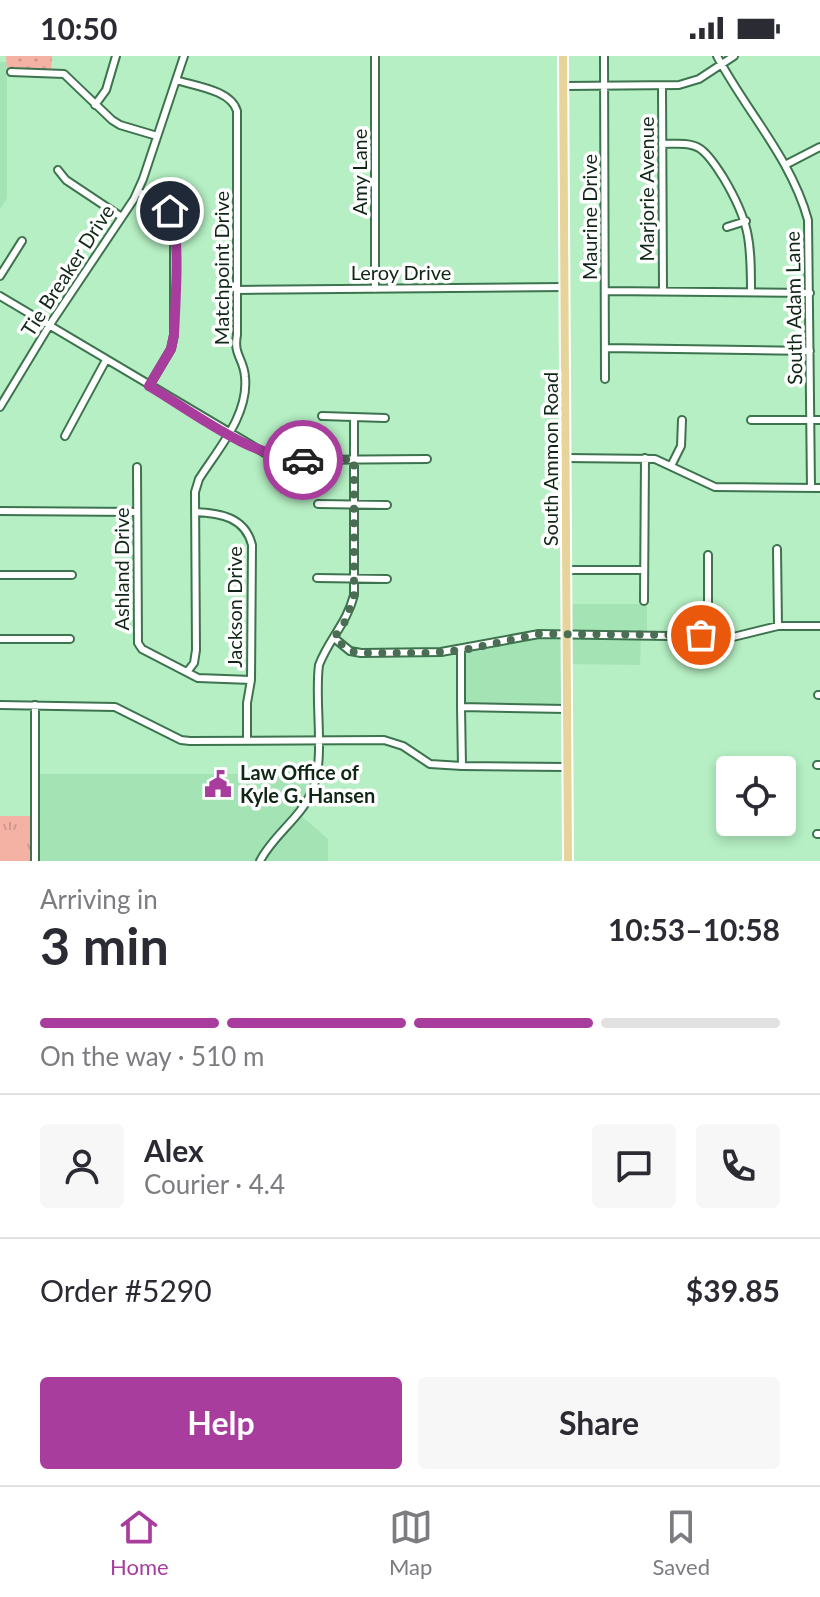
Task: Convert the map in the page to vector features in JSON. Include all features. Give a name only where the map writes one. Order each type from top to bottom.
[{"type":"main road","name":"South Ammon Road","points":[[563,56],[568,861]]},
{"type":"street","points":[[95,105],[106,90],[116,56]]},
{"type":"street","name":"Tie Breaker Drive","points":[[0,407],[138,191],[184,56]]},
{"type":"street","name":"Amy Lane","points":[[375,56],[375,289]]},
{"type":"street","name":"Maurine Drive","points":[[604,56],[605,379]]},
{"type":"street","name":"South Adam Lane","points":[[717,56],[785,165],[801,196],[808,220],[811,488]]},
{"type":"street","points":[[564,86],[679,85],[699,79],[734,56]]},
{"type":"street","points":[[11,72],[64,73],[120,125],[157,136]]},
{"type":"street","name":"Matchpoint Drive","points":[[176,80],[227,97],[235,104],[235,351],[244,370],[246,387],[243,405],[199,479],[195,492],[196,650],[194,663],[187,672]]},
{"type":"street","name":"Marjorie Avenue","points":[[662,86],[663,291]]},
{"type":"street","points":[[662,144],[691,144],[705,152],[719,171],[746,221],[751,251],[751,292]]},
{"type":"street","points":[[785,165],[820,147]]},
{"type":"street","points":[[58,170],[66,180],[120,216]]},
{"type":"street","points":[[138,191],[165,207],[174,220],[174,335],[171,349],[149,386]]},
{"type":"street","points":[[727,227],[746,221]]},
{"type":"street","points":[[0,276],[22,241]]},
{"type":"street","name":"Leroy Drive","points":[[237,290],[565,287]]},
{"type":"street","points":[[605,291],[810,293]]},
{"type":"street","points":[[0,296],[257,450],[285,459],[427,459]]},
{"type":"street","points":[[606,348],[810,351]]},
{"type":"street","points":[[65,436],[106,360]]},
{"type":"street","points":[[322,416],[385,418]]},
{"type":"street","points":[[260,861],[268,846],[305,804],[317,772],[319,665],[351,608],[354,578],[354,417]]},
{"type":"street","points":[[671,466],[681,446],[682,420]]},
{"type":"street","points":[[751,420],[820,420]]},
{"type":"street","points":[[566,458],[645,458],[671,466],[715,487],[820,488]]},
{"type":"street","points":[[644,601],[645,458]]},
{"type":"street","name":"Ashland Drive","points":[[137,467],[138,643],[142,649],[205,679],[251,680]]},
{"type":"street","points":[[318,504],[387,505]]},
{"type":"street","points":[[0,511],[137,512]]},
{"type":"street","name":"Jackson Drive","points":[[195,512],[219,512],[238,522],[250,535],[251,680],[247,703],[247,741]]},
{"type":"street","points":[[777,549],[778,626]]},
{"type":"street","points":[[708,555],[708,635]]},
{"type":"street","points":[[567,570],[644,570]]},
{"type":"street","points":[[0,575],[72,575]]},
{"type":"street","points":[[317,578],[387,579]]},
{"type":"street","points":[[334,638],[350,651],[361,653],[461,650],[513,638],[567,634],[744,636],[778,626],[820,626]]},
{"type":"street","points":[[0,639],[70,639]]},
{"type":"street","points":[[461,650],[462,766]]},
{"type":"street","points":[[0,705],[106,706],[122,710],[181,740],[394,742],[430,764],[567,767]]},
{"type":"street","points":[[35,705],[35,861]]},
{"type":"street","points":[[461,707],[567,709]]},
{"type":"shaded area","points":[[0,62],[7,62],[7,198],[0,209]]},
{"type":"shaded area","points":[[567,604],[647,604],[647,635],[641,635],[640,665],[567,664],[567,709],[458,709],[459,650],[513,638],[566,634]]},
{"type":"shaded area","points":[[35,774],[243,774],[316,778],[298,813],[328,839],[328,861],[35,861]]},
{"type":"green space","points":[[6,56],[52,56],[51,72],[7,71]]},
{"type":"green space","points":[[0,816],[35,816],[35,861],[0,861]]},
{"type":"way so far","points":[[303,460],[354,459],[354,595],[346,620],[334,638],[350,651],[464,650],[539,634],[701,635]]},
{"type":"place","name":"Law Office of Kyle G. Hansen","points":[[218,784]]},
{"type":"route","points":[[170,211],[175,238],[174,335],[171,349],[149,386],[257,450],[285,459],[303,460]]}]
